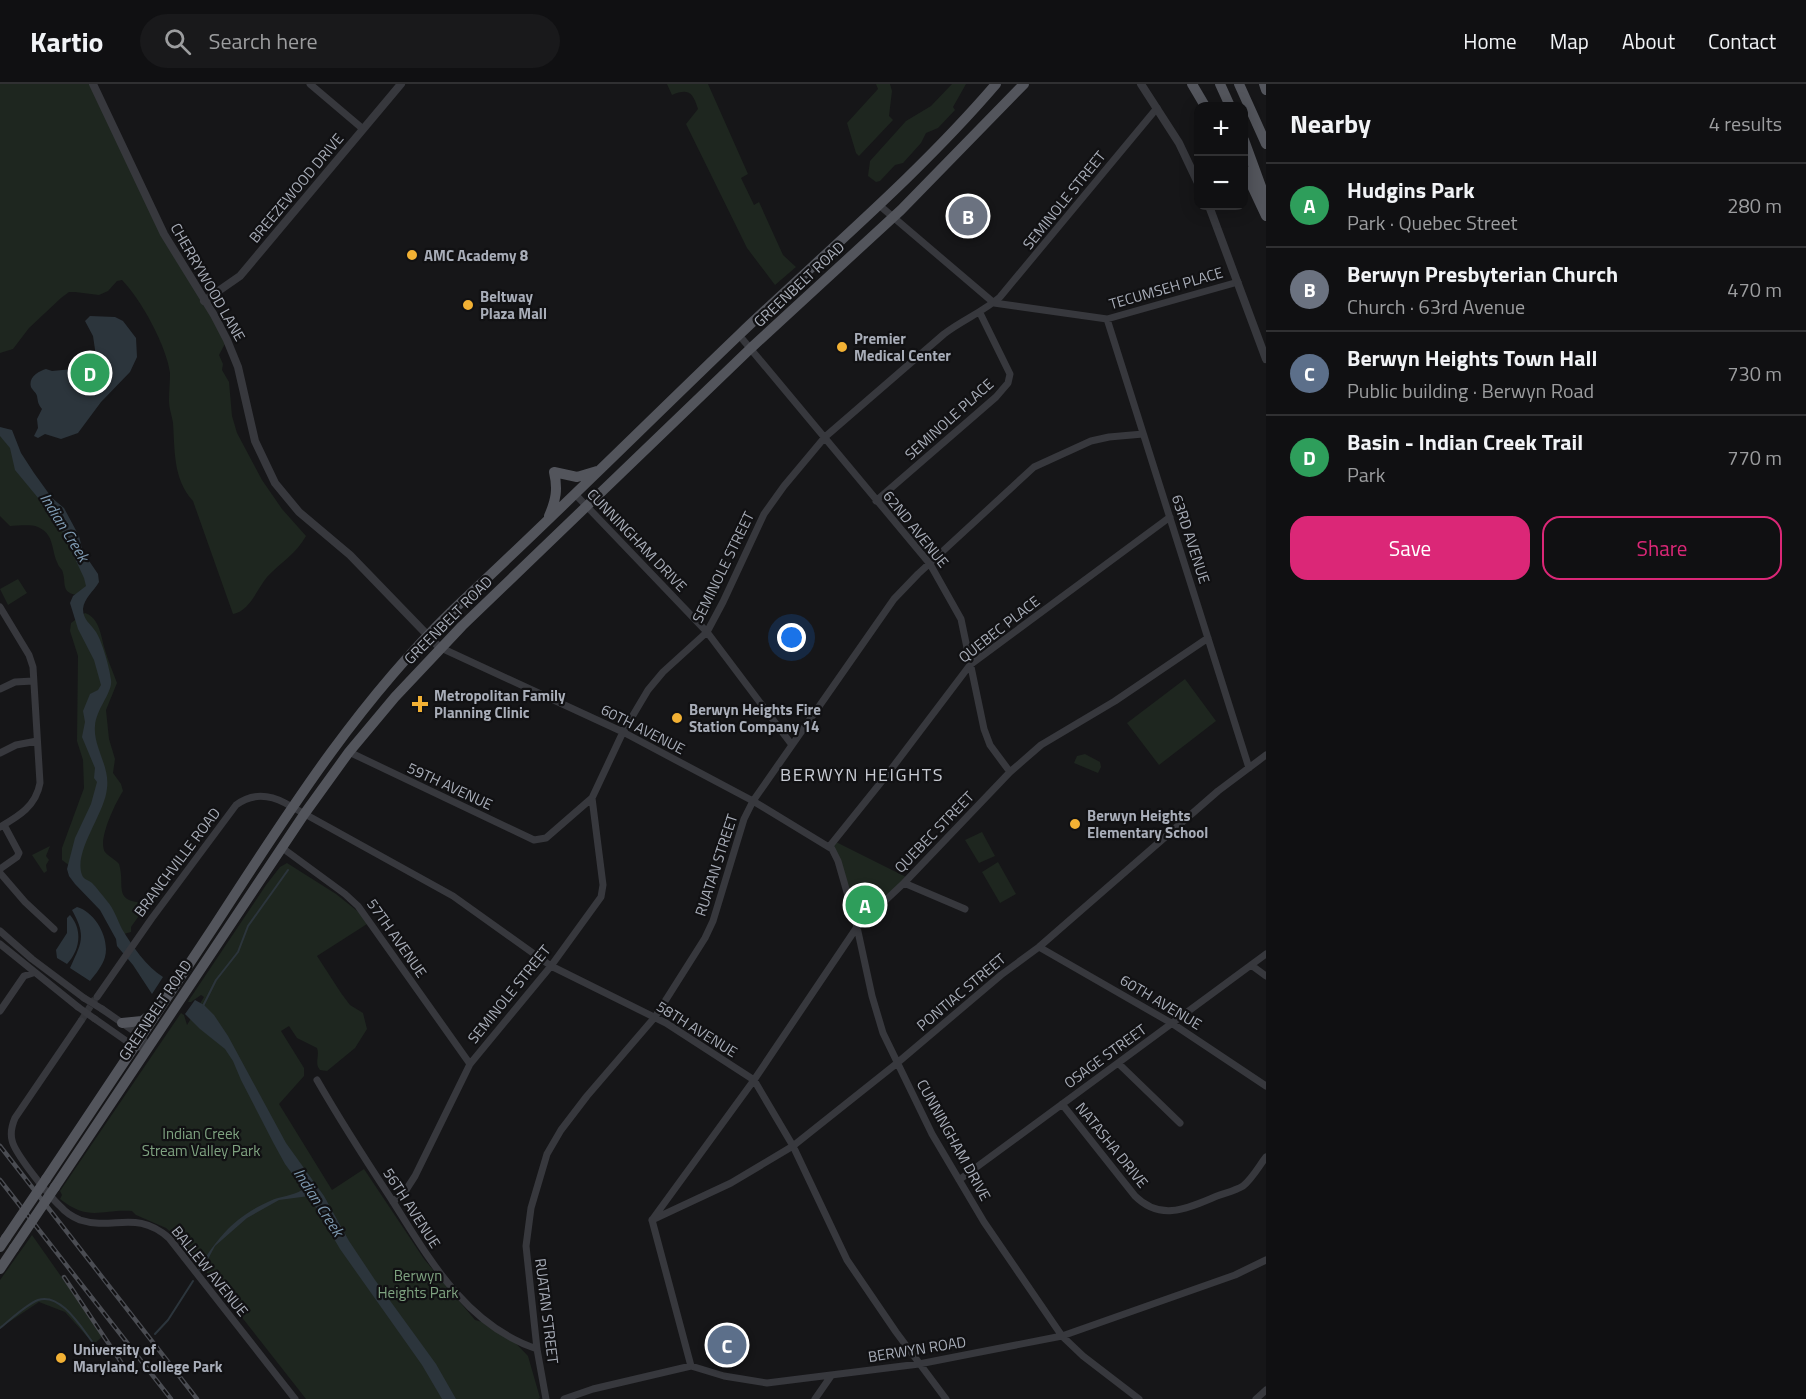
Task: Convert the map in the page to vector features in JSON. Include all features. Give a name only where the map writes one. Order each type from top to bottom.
[{"type":"main road","name":"GREENBELT ROAD","points":[[3,1243],[135,1047],[292,806],[375,693],[428,634],[739,335],[879,205],[944,141],[996,84]]},
{"type":"main road","name":"GREENBELT ROAD","points":[[0,1269],[281,847],[349,752],[395,697],[440,647],[752,348],[893,217],[1024,84]]},
{"type":"main road","points":[[1192,84],[1203,102]]},
{"type":"main road","points":[[1220,84],[1228,102]]},
{"type":"main road","points":[[1239,84],[1266,144]]},
{"type":"main road","points":[[1264,84],[1266,90]]},
{"type":"main road","points":[[1248,151],[1266,201]]},
{"type":"main road","points":[[1248,178],[1266,216]]},
{"type":"main road","points":[[547,522],[556,499],[554,472],[577,477],[602,468]]},
{"type":"main road","points":[[122,1023],[142,1021],[159,1010]]},
{"type":"street","name":"CHERRYWOOD LANE","points":[[93,84],[164,234],[219,324],[234,356],[255,441],[275,483],[299,512],[350,555],[440,647]]},
{"type":"street","points":[[310,84],[363,129]]},
{"type":"street","name":"BREEZEWOOD DRIVE","points":[[204,301],[240,276],[400,84]]},
{"type":"street","points":[[1141,84],[1179,143],[1194,175]]},
{"type":"street","name":"SEMINOLE STREET","points":[[393,1202],[416,1176],[470,1064],[551,966],[603,892],[592,798],[623,732],[652,684],[707,632],[764,514],[825,437],[954,325],[980,313],[994,303],[1157,108]]},
{"type":"street","points":[[879,205],[994,303]]},
{"type":"street","points":[[1211,210],[1266,359]]},
{"type":"street","name":"TECUMSEH PLACE","points":[[994,303],[1107,319],[1238,282]]},
{"type":"street","name":"SEMINOLE PLACE","points":[[876,501],[996,397],[1008,383],[1010,374],[980,313]]},
{"type":"street","name":"63RD AVENUE","points":[[1107,319],[1249,768]]},
{"type":"street","name":"62ND AVENUE","points":[[739,335],[930,564],[961,619],[987,737],[1010,772]]},
{"type":"street","name":"RUATAN STREET","points":[[546,1399],[537,1348],[526,1246],[531,1208],[547,1154],[561,1130],[587,1096],[655,1017],[705,938],[713,921],[744,819],[753,801],[894,599],[930,564],[1034,467],[1091,441],[1109,436],[1143,434]]},
{"type":"street","name":"CUNNINGHAM DRIVE","points":[[575,495],[707,632],[792,745]]},
{"type":"street","name":"QUEBEC PLACE","points":[[829,847],[970,665],[1170,517]]},
{"type":"street","points":[[0,606],[3,618],[29,655],[33,667],[40,783],[28,809],[2,826],[19,852],[17,857],[0,871],[25,902],[54,929]]},
{"type":"street","name":"QUEBEC STREET","points":[[652,1220],[754,1080],[857,927],[904,883],[1010,772],[1041,745],[1115,701],[1208,638]]},
{"type":"street","name":"60TH AVENUE","points":[[440,647],[623,732],[753,801],[829,847]]},
{"type":"street","points":[[0,690],[15,682],[33,681]]},
{"type":"street","points":[[0,753],[16,745],[37,741]]},
{"type":"street","name":"59TH AVENUE","points":[[349,752],[530,838],[540,839],[555,831],[592,798]]},
{"type":"street","name":"PONTIAC STREET","points":[[652,1220],[731,1183],[793,1146],[1039,946],[1193,812],[1266,755]]},
{"type":"street","name":"BRANCHVILLE ROAD","points":[[97,997],[136,940],[236,806],[246,799],[262,795],[275,798],[305,813]]},
{"type":"street","name":"58TH AVENUE","points":[[305,813],[453,896],[551,966],[655,1017],[754,1080],[793,1146],[847,1260],[946,1399]]},
{"type":"street","name":"57TH AVENUE","points":[[281,847],[358,906],[470,1064]]},
{"type":"street","name":"CUNNINGHAM DRIVE","points":[[829,847],[838,861],[883,1033],[896,1064],[932,1134],[984,1222],[1062,1336],[1083,1356],[1139,1399]]},
{"type":"street","points":[[904,883],[965,909]]},
{"type":"street","points":[[0,930],[32,959],[84,998],[141,1036],[148,1047]]},
{"type":"street","points":[[0,944],[78,1008],[135,1047],[148,1047]]},
{"type":"street","name":"60TH AVENUE","points":[[1039,946],[1173,1024],[1266,1086]]},
{"type":"street","name":"OSAGE STREET","points":[[959,1180],[1266,954]]},
{"type":"street","points":[[1251,965],[1266,976]]},
{"type":"street","points":[[0,1011],[24,976],[33,973]]},
{"type":"street","name":"BALLEW AVENUE","points":[[81,1021],[15,1118],[10,1132],[14,1147],[54,1200],[71,1215],[98,1224],[122,1221],[143,1223],[157,1229],[168,1238],[295,1399]]},
{"type":"street","points":[[1119,1064],[1180,1123]]},
{"type":"street","name":"56TH AVENUE","points":[[317,1080],[428,1257],[465,1302],[501,1333],[513,1340],[537,1348]]},
{"type":"street","name":"NATASHA DRIVE","points":[[1062,1104],[1136,1196],[1144,1204],[1156,1210],[1181,1209],[1239,1188],[1246,1183],[1266,1157]]},
{"type":"street","points":[[564,1399],[593,1389],[691,1366],[652,1220]]},
{"type":"street","name":"BERWYN ROAD","points":[[691,1366],[724,1376],[759,1382],[831,1376],[919,1364],[1062,1336],[1222,1280],[1266,1260]]},
{"type":"street","points":[[815,1399],[831,1376]]},
{"type":"street","points":[[1256,1399],[1266,1390]]},
{"type":"green space","points":[[0,84],[93,84],[164,234],[227,340],[219,355],[223,364],[222,370],[229,382],[232,416],[237,433],[262,480],[282,509],[306,536],[293,553],[267,577],[249,604],[239,612],[233,614],[193,501],[178,474],[169,404],[170,373],[164,350],[145,311],[122,280],[117,281],[108,291],[99,295],[69,292],[29,328],[13,349],[0,353]]},
{"type":"green space","points":[[667,84],[708,84],[748,174],[741,178],[754,205],[759,202],[783,255],[796,267],[775,285],[747,248],[686,124],[698,109],[692,95],[682,92],[672,95]]},
{"type":"green space","points":[[876,84],[890,84],[892,91],[889,116],[893,120],[859,156],[847,123],[878,89]]},
{"type":"green space","points":[[952,84],[966,84],[953,107],[955,110],[938,128],[926,133],[921,143],[903,163],[895,165],[880,181],[876,182],[868,176],[870,161],[906,121],[931,106]]},
{"type":"green space","points":[[0,432],[42,493],[93,581],[76,595],[66,589],[62,570],[57,563],[47,533],[35,526],[10,526],[0,516]]},
{"type":"green space","points":[[18,579],[27,593],[8,605],[0,589]]},
{"type":"green space","points":[[85,613],[97,623],[117,683],[106,710],[109,739],[115,759],[113,773],[123,791],[108,821],[103,846],[106,854],[119,864],[124,896],[129,900],[148,903],[131,927],[131,932],[120,935],[78,872],[62,860],[62,848],[84,788],[83,760],[77,741],[78,656],[70,631],[71,623]]},
{"type":"green space","points":[[1185,679],[1216,721],[1159,765],[1127,723]]},
{"type":"green space","points":[[1085,754],[1100,762],[1101,767],[1098,773],[1074,763],[1077,756]]},
{"type":"green space","points":[[982,832],[995,856],[979,863],[965,840]]},
{"type":"green space","points":[[834,841],[908,878],[857,927],[832,849]]},
{"type":"green space","points":[[50,846],[46,856],[49,860],[46,865],[47,871],[44,873],[32,855]]},
{"type":"green space","points":[[998,862],[1016,894],[1000,903],[982,872]]},
{"type":"green space","name":"Indian Creek Stream Valley Park","points":[[287,863],[336,894],[361,914],[367,924],[317,956],[350,1005],[363,1013],[367,1029],[355,1048],[327,1071],[320,1070],[318,1067],[317,1048],[297,1038],[289,1026],[281,1031],[304,1068],[304,1076],[279,1104],[332,1190],[364,1169],[424,1259],[475,1320],[500,1327],[528,1356],[540,1398],[538,1399],[306,1399],[186,1246],[166,1228],[132,1211],[87,1212],[70,1206],[60,1199],[62,1195],[60,1191],[181,1013],[187,1025],[204,997],[201,995],[191,1002],[188,1002],[189,1000],[266,885],[280,867]]},
{"type":"green space","points":[[32,1235],[103,1336],[94,1344],[65,1312],[39,1302],[0,1328],[0,1280]]},
{"type":"water","points":[[90,316],[115,317],[123,321],[136,338],[137,357],[130,372],[101,402],[78,433],[61,439],[45,434],[38,438],[34,436],[38,428],[37,419],[42,409],[31,387],[31,380],[37,373],[46,369],[52,371],[94,367],[97,363],[93,336],[85,321]]},
{"type":"water","points":[[0,427],[12,430],[21,453],[34,473],[52,498],[64,508],[79,536],[83,552],[98,574],[99,582],[87,598],[83,613],[101,642],[111,680],[95,726],[96,741],[106,772],[107,788],[101,809],[85,844],[80,865],[83,877],[92,883],[109,904],[135,949],[151,968],[163,977],[152,994],[117,946],[116,939],[100,910],[75,884],[67,869],[75,838],[91,804],[97,782],[94,778],[95,768],[82,737],[85,722],[83,711],[90,694],[98,690],[101,685],[94,660],[78,629],[70,603],[73,596],[86,586],[58,522],[15,470],[10,448],[0,436]]},
{"type":"water","points":[[77,907],[90,914],[95,920],[105,942],[104,960],[90,981],[70,968],[81,940],[80,927],[72,910]]},
{"type":"water","points":[[70,915],[77,927],[78,940],[75,953],[67,964],[57,958],[56,950],[67,933],[67,918]]},
{"type":"water","name":"Indian Creek","points":[[195,1000],[214,1015],[228,1036],[286,1143],[324,1196],[349,1241],[375,1280],[436,1364],[456,1399],[442,1399],[422,1365],[340,1249],[309,1196],[279,1200],[247,1218],[215,1246],[201,1272],[198,1269],[221,1237],[237,1221],[257,1207],[298,1192],[302,1190],[302,1187],[285,1164],[225,1049],[185,1014]]},
{"type":"waterway","points":[[203,1006],[216,980],[238,952],[248,926],[288,870]]},
{"type":"waterway","points":[[155,1334],[168,1320],[193,1281]]},
{"type":"waterway","points":[[0,1328],[29,1305],[38,1300],[47,1299],[63,1306],[94,1344]]},
{"type":"tunnel","points":[[81,1021],[95,999]]},
{"type":"railway","points":[[0,1146],[197,1399]]},
{"type":"railway","points":[[0,1180],[171,1399]]},
{"type":"railway","points":[[64,1277],[127,1371]]},
{"type":"place","name":"Berwyn Presbyterian Church","points":[[968,216]]},
{"type":"place","name":"AMC Academy 8","points":[[412,255]]},
{"type":"place","name":"Beltway Plaza Mall","points":[[468,305]]},
{"type":"place","name":"Premier Medical Center","points":[[842,347]]},
{"type":"place","name":"Basin - Indian Creek Trail","points":[[90,373]]},
{"type":"place","name":"Metropolitan Family Planning Clinic","points":[[420,704]]},
{"type":"place","name":"Berwyn Heights Fire Station Company 14","points":[[677,718]]},
{"type":"place","name":"Berwyn Heights Elementary School","points":[[1075,824]]},
{"type":"place","name":"Hudgins Park","points":[[865,905]]},
{"type":"place","name":"Berwyn Heights Town Hall","points":[[727,1345]]},
{"type":"place","name":"University of Maryland, College Park","points":[[61,1358]]},
{"type":"district","name":"BERWYN HEIGHTS","points":[[862,774]]},
{"type":"park label","name":"Berwyn Heights Park","points":[[418,1284]]}]
